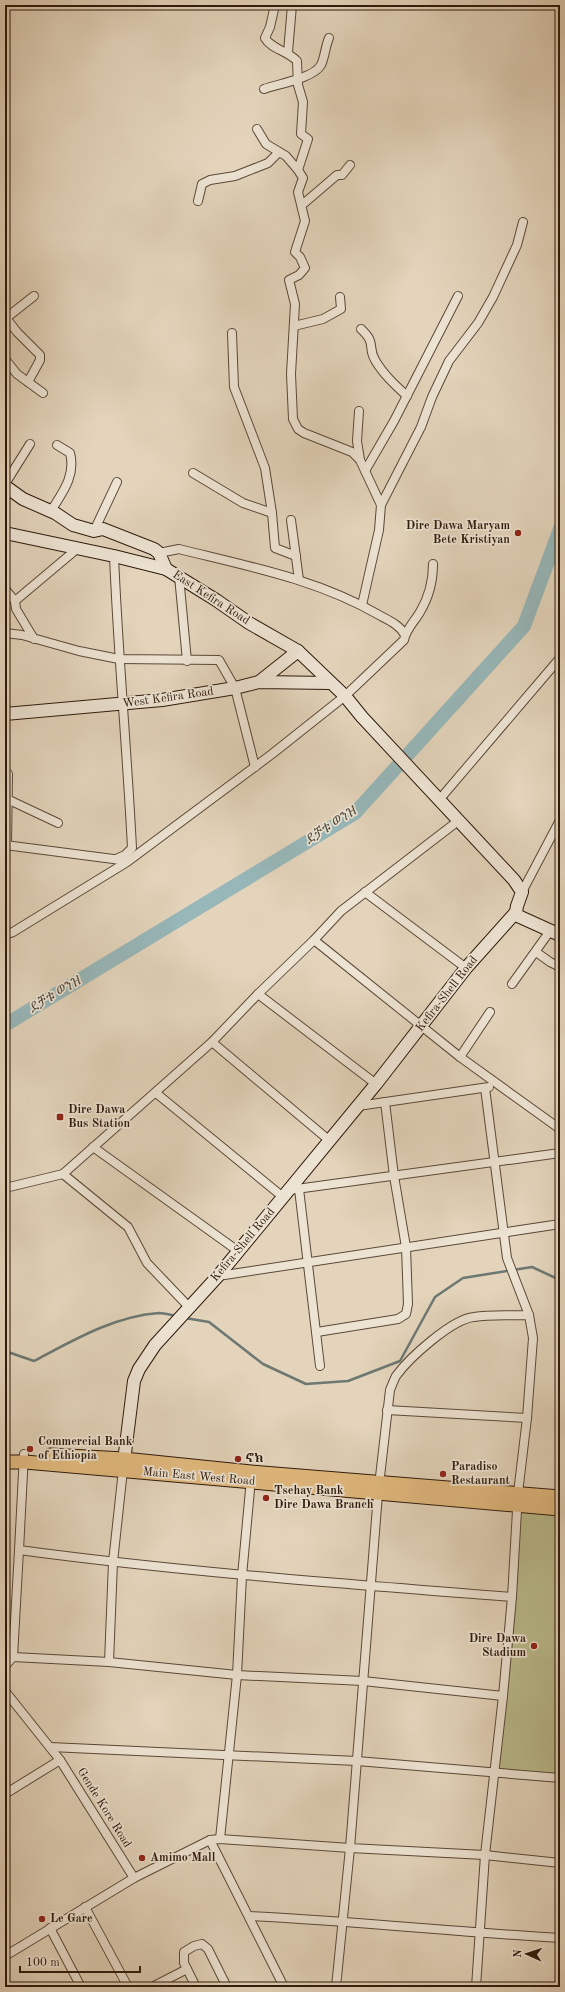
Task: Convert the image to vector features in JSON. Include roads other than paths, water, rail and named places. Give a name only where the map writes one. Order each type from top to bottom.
[{"type":"main road","points":[[5,485],[23,499],[51,511],[73,525],[94,531],[103,529],[159,553],[166,569]]},
{"type":"main road","name":"East Kefira Road","points":[[5,533],[114,556],[166,569],[249,623],[298,651],[330,683]]},
{"type":"main road","points":[[259,682],[298,651]]},
{"type":"main road","name":"West Kefira Road","points":[[5,714],[124,704],[235,688],[259,682],[330,683]]},
{"type":"main road","points":[[330,683],[345,696],[362,717],[458,822],[514,880],[522,892]]},
{"type":"main road","name":"Kefira-Shell Road","points":[[123,1465],[131,1394],[139,1369],[155,1344],[218,1276],[290,1192],[422,1026],[466,968],[516,912],[522,892]]},
{"type":"main road","points":[[516,912],[518,916],[555,933]]},
{"type":"main road","name":"Main East West Road","points":[[5,1453],[24,1458],[123,1465],[379,1488],[518,1499],[560,1497]]},
{"type":"main road","name":"Main East West Road","points":[[5,1462],[24,1458]]},
{"type":"main road","name":"Main East West Road","points":[[518,1499],[560,1509]]},
{"type":"street","points":[[275,5],[270,27],[265,38],[269,44],[288,52],[297,61],[298,79],[304,102],[301,134],[308,139],[298,170]]},
{"type":"street","points":[[288,52],[292,5]]},
{"type":"street","points":[[264,89],[298,79],[317,70],[321,65],[329,38]]},
{"type":"street","points":[[257,129],[266,144],[286,156],[303,178],[298,190],[305,221],[295,252],[300,257],[305,268],[299,275],[289,280],[295,304],[291,385],[294,424],[304,433],[352,452],[360,460]]},
{"type":"street","points":[[198,201],[202,184],[205,182],[236,176],[268,163],[279,152]]},
{"type":"street","points":[[302,205],[337,175],[342,175],[350,165]]},
{"type":"street","points":[[362,605],[379,530],[381,505],[421,427],[432,396],[449,361],[478,323],[493,297],[517,245],[523,222]]},
{"type":"street","points":[[28,382],[40,360],[40,354],[17,332],[6,318],[34,296]]},
{"type":"street","points":[[365,471],[458,296]]},
{"type":"street","points":[[294,326],[323,319],[341,309],[340,297]]},
{"type":"street","points":[[361,329],[371,340],[374,356],[383,373],[406,396]]},
{"type":"street","points":[[232,333],[234,387],[262,459],[272,513],[275,548],[296,556]]},
{"type":"street","points":[[5,359],[17,374],[43,393]]},
{"type":"street","points":[[359,411],[357,441],[360,460],[381,505]]},
{"type":"street","points":[[5,485],[30,444]]},
{"type":"street","points":[[51,511],[69,482],[71,476],[70,453],[57,445]]},
{"type":"street","points":[[192,473],[242,503],[272,513]]},
{"type":"street","points":[[94,531],[117,482]]},
{"type":"street","points":[[291,520],[299,580]]},
{"type":"street","points":[[14,601],[78,548]]},
{"type":"street","points":[[159,553],[179,550],[299,580],[362,605],[399,626],[405,635]]},
{"type":"street","points":[[114,556],[118,659],[124,704],[132,848],[125,855],[116,860]]},
{"type":"street","points":[[5,935],[13,932],[127,862],[255,767],[345,696],[404,640],[405,635],[420,612],[429,593],[433,574],[433,564]]},
{"type":"street","points":[[178,576],[187,661]]},
{"type":"street","points":[[5,589],[14,601],[16,609],[34,639]]},
{"type":"street","points":[[5,634],[34,639],[79,651],[118,659],[187,661],[219,660],[235,688],[255,767]]},
{"type":"street","points":[[439,800],[560,658]]},
{"type":"street","points":[[8,774],[6,845],[127,862]]},
{"type":"street","points":[[7,799],[58,823]]},
{"type":"street","points":[[522,892],[560,820]]},
{"type":"street","points":[[5,1188],[63,1174],[212,1042],[341,911],[458,822]]},
{"type":"street","points":[[365,892],[466,968]]},
{"type":"street","points":[[512,984],[536,952],[555,933]]},
{"type":"street","points":[[314,940],[460,1057],[560,1129]]},
{"type":"street","points":[[536,952],[560,967]]},
{"type":"street","points":[[258,994],[376,1084]]},
{"type":"street","points":[[460,1057],[490,1012]]},
{"type":"street","points":[[212,1042],[330,1141]]},
{"type":"street","points":[[358,1106],[500,1086]]},
{"type":"street","points":[[476,1987],[485,1855],[503,1696],[512,1597],[518,1499],[527,1418],[533,1338],[529,1315],[514,1272],[507,1258],[485,1088]]},
{"type":"street","points":[[156,1093],[290,1192],[307,1262],[317,1332],[320,1366]]},
{"type":"street","points":[[317,1332],[398,1319],[406,1314],[408,1304],[406,1247],[394,1176],[385,1102]]},
{"type":"street","points":[[93,1147],[238,1252]]},
{"type":"street","points":[[290,1192],[560,1153]]},
{"type":"street","points":[[63,1174],[128,1227],[147,1263],[183,1314]]},
{"type":"street","points":[[218,1276],[560,1224]]},
{"type":"street","points":[[336,1987],[350,1848],[362,1681],[379,1488],[390,1390],[396,1376],[414,1355],[440,1334],[472,1317],[529,1315]]},
{"type":"street","points":[[387,1410],[527,1418]]},
{"type":"street","points":[[5,1666],[13,1658],[24,1458]]},
{"type":"street","points":[[109,1662],[113,1562],[123,1465]]},
{"type":"street","points":[[220,1839],[237,1675],[242,1576],[251,1477]]},
{"type":"street","points":[[19,1550],[242,1576],[512,1597]]},
{"type":"street","points":[[13,1658],[109,1662],[237,1675],[362,1681],[503,1696]]},
{"type":"street","name":"Gende Kore Road","points":[[5,1691],[60,1760],[134,1878]]},
{"type":"street","points":[[50,1746],[357,1761],[560,1778]]},
{"type":"street","points":[[5,1794],[60,1760]]},
{"type":"street","points":[[5,1956],[134,1878],[210,1840],[220,1839],[485,1855],[560,1863]]},
{"type":"street","points":[[210,1840],[284,1987]]},
{"type":"street","points":[[85,1907],[128,1987]]},
{"type":"street","points":[[249,1916],[342,1921],[480,1933],[560,1938]]},
{"type":"street","points":[[50,1928],[81,1987]]},
{"type":"street","points":[[196,1987],[184,1963],[184,1952],[194,1946],[202,1944],[208,1949],[227,1987]]},
{"type":"street","points":[[152,1987],[187,1969]]},
{"type":"waterway","name":"ደቻቱ ወንዝ","points":[[5,1025],[355,813],[524,626],[560,529]]},
{"type":"waterway","name":"Kefira-Shell Road","points":[[185,1318],[209,1322],[263,1364],[306,1384],[348,1381],[400,1361],[435,1297],[463,1278],[532,1267],[560,1280]]},
{"type":"waterway","name":"Kefira-Shell Road","points":[[5,1351],[34,1361],[63,1345],[110,1324],[142,1315],[159,1313],[177,1316]]},
{"type":"place","name":"Dire Dawa Maryam Bete Kristiyan","points":[[518,533]]},
{"type":"place","name":"Dire Dawa Bus Station","points":[[60,1117]]},
{"type":"place","name":"Commercial Bank of Ethiopia","points":[[30,1449]]},
{"type":"place","name":"ኖክ","points":[[238,1459]]},
{"type":"place","name":"Paradiso Restaurant","points":[[443,1474]]},
{"type":"place","name":"Tsehay Bank Dire Dawa Branch","points":[[266,1498]]},
{"type":"place","name":"Dire Dawa Stadium","points":[[534,1646]]},
{"type":"place","name":"Amimo Mall","points":[[142,1858]]},
{"type":"place","name":"Le Gare","points":[[42,1919]]}]
